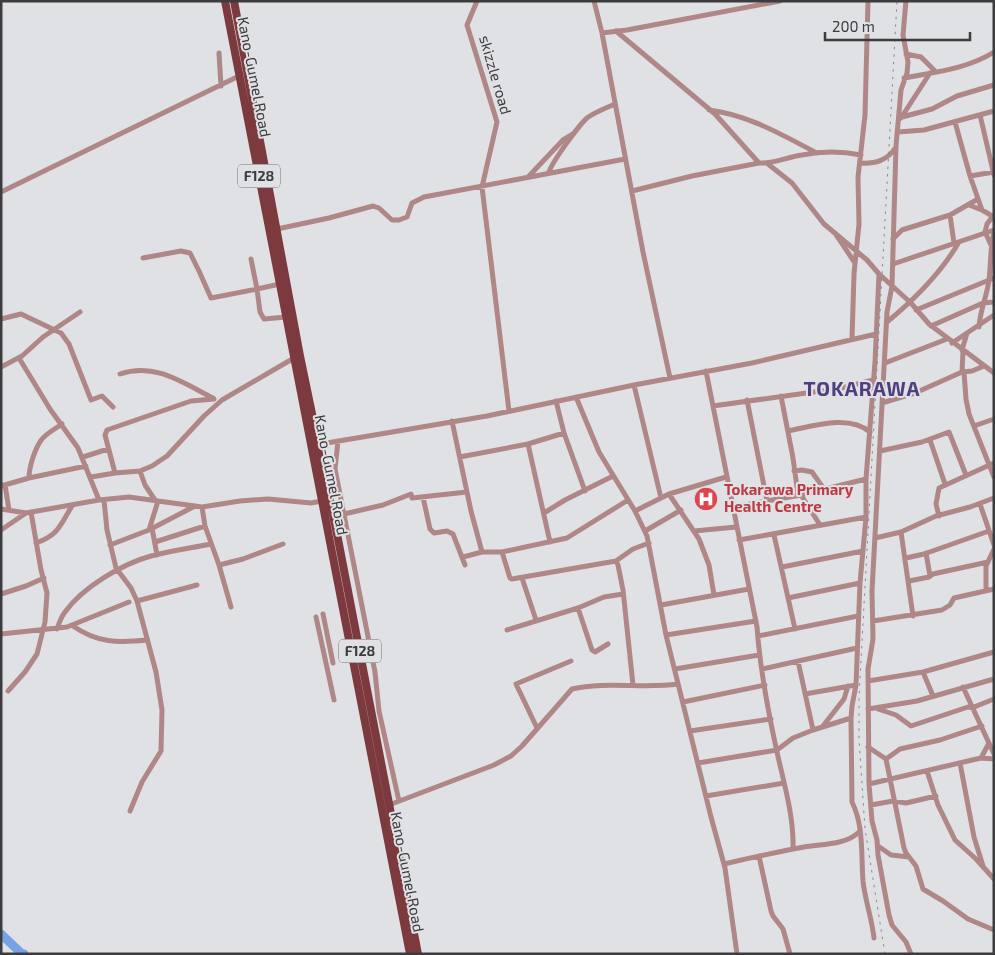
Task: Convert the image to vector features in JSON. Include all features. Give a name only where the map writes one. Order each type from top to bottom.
[{"type":"main road","name":"Kano-Gumel Road","points":[[225,1],[280,284],[287,303],[286,317],[410,954]]},
{"type":"main road","name":"Kano-Gumel Road","points":[[234,1],[277,229],[287,303],[321,450],[418,954]]},
{"type":"main road","points":[[351,650],[360,650]]},
{"type":"street","name":"skizzle road","points":[[477,1],[468,25],[497,122],[482,187],[509,411]]},
{"type":"street","points":[[594,1],[602,33],[643,252],[670,378]]},
{"type":"street","points":[[602,33],[780,1]]},
{"type":"street","points":[[852,340],[857,251],[858,178],[865,115],[868,1]]},
{"type":"street","points":[[906,1],[903,35],[907,72],[901,90],[901,118],[896,146],[892,286],[887,322],[882,403],[872,591],[873,639],[868,668],[868,747],[872,821],[890,920],[906,942],[911,954]]},
{"type":"street","points":[[616,30],[709,110],[759,163]]},
{"type":"street","points":[[904,78],[952,70],[981,60],[994,52]]},
{"type":"street","points":[[219,53],[221,86]]},
{"type":"street","points":[[906,54],[921,57],[936,72]]},
{"type":"street","points":[[901,118],[930,73]]},
{"type":"street","points":[[1,192],[239,76]]},
{"type":"street","points":[[901,118],[932,109],[957,96],[994,85]]},
{"type":"street","points":[[549,172],[554,161],[588,117],[615,104]]},
{"type":"street","points":[[709,110],[730,113],[762,124],[817,153]]},
{"type":"street","points":[[898,132],[924,130],[994,111]]},
{"type":"street","points":[[970,176],[993,173],[980,115]]},
{"type":"street","points":[[955,122],[970,176],[987,224]]},
{"type":"street","points":[[528,176],[563,140],[574,133]]},
{"type":"street","points":[[860,162],[872,163],[885,159],[892,154],[896,146]]},
{"type":"street","points":[[632,191],[692,176],[759,163],[768,164],[802,155],[833,151],[861,156]]},
{"type":"street","points":[[277,229],[373,206],[392,220],[399,220],[407,217],[415,200],[528,176],[625,159]]},
{"type":"street","points":[[768,164],[792,183],[824,224],[857,251],[911,303],[931,326],[952,343],[989,367],[994,373]]},
{"type":"street","points":[[893,239],[902,230],[950,215],[978,199]]},
{"type":"street","points":[[969,205],[993,216],[987,224],[985,232],[991,245]]},
{"type":"street","points":[[887,322],[911,303],[945,266],[956,242],[950,215]]},
{"type":"street","points":[[893,264],[985,232],[994,231],[991,245],[992,279],[982,303],[979,327]]},
{"type":"street","points":[[834,233],[856,264]]},
{"type":"street","points":[[143,258],[181,251],[190,253],[211,298],[280,284]]},
{"type":"street","points":[[252,259],[260,312],[264,319],[286,317]]},
{"type":"street","points":[[874,938],[864,882],[860,832],[851,795],[851,718],[856,685],[858,616],[866,517],[866,479],[879,274]]},
{"type":"street","points":[[916,310],[992,279]]},
{"type":"street","points":[[931,326],[982,303],[994,302]]},
{"type":"street","points":[[1,366],[19,358],[43,337],[80,312]]},
{"type":"street","points":[[1,319],[21,314],[56,330],[65,337],[91,400],[102,396],[113,407]]},
{"type":"street","points":[[952,343],[967,332],[979,327],[994,315]]},
{"type":"street","points":[[967,332],[962,350],[966,399],[974,426],[991,464],[994,477]]},
{"type":"street","points":[[321,450],[327,444],[338,441],[509,411],[752,363],[876,334]]},
{"type":"street","points":[[885,363],[947,339]]},
{"type":"street","points":[[19,358],[50,409],[83,457],[102,500],[110,544],[118,571],[131,588],[137,601],[156,672],[160,698],[161,751],[142,782],[130,811]]},
{"type":"street","points":[[91,478],[115,473],[140,471],[152,466],[167,456],[204,416],[222,400],[294,358]]},
{"type":"street","points":[[882,403],[915,393],[963,372],[989,367]]},
{"type":"street","points":[[120,374],[153,371],[177,378],[214,399]]},
{"type":"street","points":[[706,371],[756,621],[759,655],[770,718],[793,824],[793,849]]},
{"type":"street","points":[[712,406],[842,388],[873,380]]},
{"type":"street","points":[[634,385],[661,498]]},
{"type":"street","points":[[781,396],[799,495],[820,525]]},
{"type":"street","points":[[576,397],[597,447],[635,511],[649,543],[666,635],[729,886],[730,910],[738,954]]},
{"type":"street","points":[[115,473],[105,435],[107,430],[191,401],[222,400]]},
{"type":"street","points":[[748,400],[767,501]]},
{"type":"street","points":[[556,401],[564,433],[585,491]]},
{"type":"street","points":[[974,426],[994,419]]},
{"type":"street","points":[[452,421],[482,552]]},
{"type":"street","points":[[788,431],[843,423],[862,426],[870,432]]},
{"type":"street","points":[[29,478],[30,466],[40,443],[62,424]]},
{"type":"street","points":[[460,457],[528,444],[564,433]]},
{"type":"street","points":[[880,451],[930,440],[950,433],[966,475]]},
{"type":"street","points":[[930,440],[945,484]]},
{"type":"street","points":[[338,441],[334,469],[375,672],[379,711],[400,801]]},
{"type":"street","points":[[528,444],[550,542]]},
{"type":"street","points":[[83,457],[108,449]]},
{"type":"street","points":[[939,516],[936,499],[940,488],[991,464]]},
{"type":"street","points":[[9,510],[3,486],[29,478],[86,466]]},
{"type":"street","points":[[140,471],[156,501],[151,529],[157,555]]},
{"type":"street","points":[[794,471],[812,472],[824,489]]},
{"type":"street","points":[[544,513],[613,476]]},
{"type":"street","points":[[635,511],[669,494],[726,478]]},
{"type":"street","points":[[734,507],[799,495],[866,479]]},
{"type":"street","points":[[344,514],[394,502],[408,494],[412,494],[412,498],[467,492]]},
{"type":"street","points":[[669,494],[703,547],[709,565],[714,595]]},
{"type":"street","points":[[1,509],[28,513],[129,497],[202,507],[268,499],[310,503],[322,501]]},
{"type":"street","points":[[423,497],[430,529],[434,533],[447,531],[454,534],[465,565]]},
{"type":"street","points":[[875,538],[901,532],[939,516],[994,498]]},
{"type":"street","points":[[463,557],[482,552],[502,552],[550,542],[574,534],[628,500]]},
{"type":"street","points":[[980,504],[994,545]]},
{"type":"street","points":[[36,543],[53,535],[72,506]]},
{"type":"street","points":[[110,544],[151,529],[195,506]]},
{"type":"street","points":[[202,507],[205,526],[219,565],[230,607]]},
{"type":"street","points":[[645,531],[681,510]]},
{"type":"street","points":[[1,530],[28,513]]},
{"type":"street","points":[[8,691],[34,660],[44,629],[47,593],[28,513]]},
{"type":"street","points":[[739,540],[866,517]]},
{"type":"street","points":[[906,558],[926,553],[994,525]]},
{"type":"street","points":[[155,542],[205,526]]},
{"type":"street","points":[[694,531],[736,527]]},
{"type":"street","points":[[901,532],[913,616]]},
{"type":"street","points":[[774,535],[795,629]]},
{"type":"street","points":[[502,552],[510,578],[522,578],[616,561],[633,549],[649,543]]},
{"type":"street","points":[[57,629],[63,614],[73,601],[101,578],[118,571],[130,563],[157,555],[211,544]]},
{"type":"street","points":[[219,565],[243,559],[283,544]]},
{"type":"street","points":[[986,590],[988,562],[994,549]]},
{"type":"street","points":[[782,567],[863,551]]},
{"type":"street","points":[[926,553],[930,576]]},
{"type":"street","points":[[616,561],[623,594],[633,685]]},
{"type":"street","points":[[909,581],[988,562]]},
{"type":"street","points":[[1,594],[44,578]]},
{"type":"street","points":[[522,578],[536,620]]},
{"type":"street","points":[[788,598],[860,583]]},
{"type":"street","points":[[137,601],[197,585]]},
{"type":"street","points":[[661,605],[750,589]]},
{"type":"street","points":[[873,621],[913,616],[946,609],[954,598],[994,589]]},
{"type":"street","points":[[508,630],[604,598],[623,594]]},
{"type":"street","points":[[1,634],[72,626],[129,602]]},
{"type":"street","points":[[578,608],[592,650],[595,652],[608,644]]},
{"type":"street","points":[[323,614],[334,663]]},
{"type":"street","points":[[758,636],[858,616]]},
{"type":"street","points":[[316,617],[334,700]]},
{"type":"street","points":[[666,635],[756,621]]},
{"type":"street","points":[[72,626],[88,635],[109,642],[147,640]]},
{"type":"street","points":[[762,669],[857,648]]},
{"type":"street","points":[[868,681],[923,672],[994,652]]},
{"type":"street","points":[[675,669],[759,655]]},
{"type":"street","points":[[536,728],[516,684],[571,661]]},
{"type":"street","points":[[798,662],[813,730]]},
{"type":"street","points":[[923,672],[933,696]]},
{"type":"street","points":[[868,709],[901,705],[963,686],[994,679]]},
{"type":"street","points":[[390,805],[502,761],[516,752],[572,689],[678,684]]},
{"type":"street","points":[[683,702],[765,685]]},
{"type":"street","points":[[805,694],[856,685]]},
{"type":"street","points":[[823,726],[844,699],[848,686]]},
{"type":"street","points":[[963,686],[994,754]]},
{"type":"street","points":[[877,708],[896,715],[911,726],[968,707],[974,708],[994,699]]},
{"type":"street","points":[[690,730],[770,718]]},
{"type":"street","points":[[698,763],[777,750],[793,738],[823,726],[851,718]]},
{"type":"street","points":[[886,758],[900,749],[940,740],[982,726]]},
{"type":"street","points":[[981,758],[989,743]]},
{"type":"street","points":[[868,747],[886,758],[893,801],[904,848],[916,866],[921,886],[926,892],[968,918],[994,930]]},
{"type":"street","points":[[869,784],[981,758],[994,758]]},
{"type":"street","points":[[960,763],[974,837],[984,869]]},
{"type":"street","points":[[928,771],[946,825],[955,840],[994,879]]},
{"type":"street","points":[[706,796],[784,783]]},
{"type":"street","points":[[871,804],[893,801],[906,803],[936,796]]},
{"type":"street","points":[[724,864],[793,849],[833,843],[854,837],[860,832]]},
{"type":"street","points":[[854,837],[861,841]]},
{"type":"street","points":[[878,846],[891,855],[909,857]]},
{"type":"street","points":[[759,856],[770,911],[783,929],[790,954]]},
{"type":"waterway","points":[[1,934],[24,954]]},
{"type":"railway","points":[[885,954],[865,829],[859,739],[859,697],[897,1]]},
{"type":"place","name":"Tokarawa Primary Health Centre","points":[[706,499]]},
{"type":"district","name":"TOKARAWA","points":[[862,389]]}]
